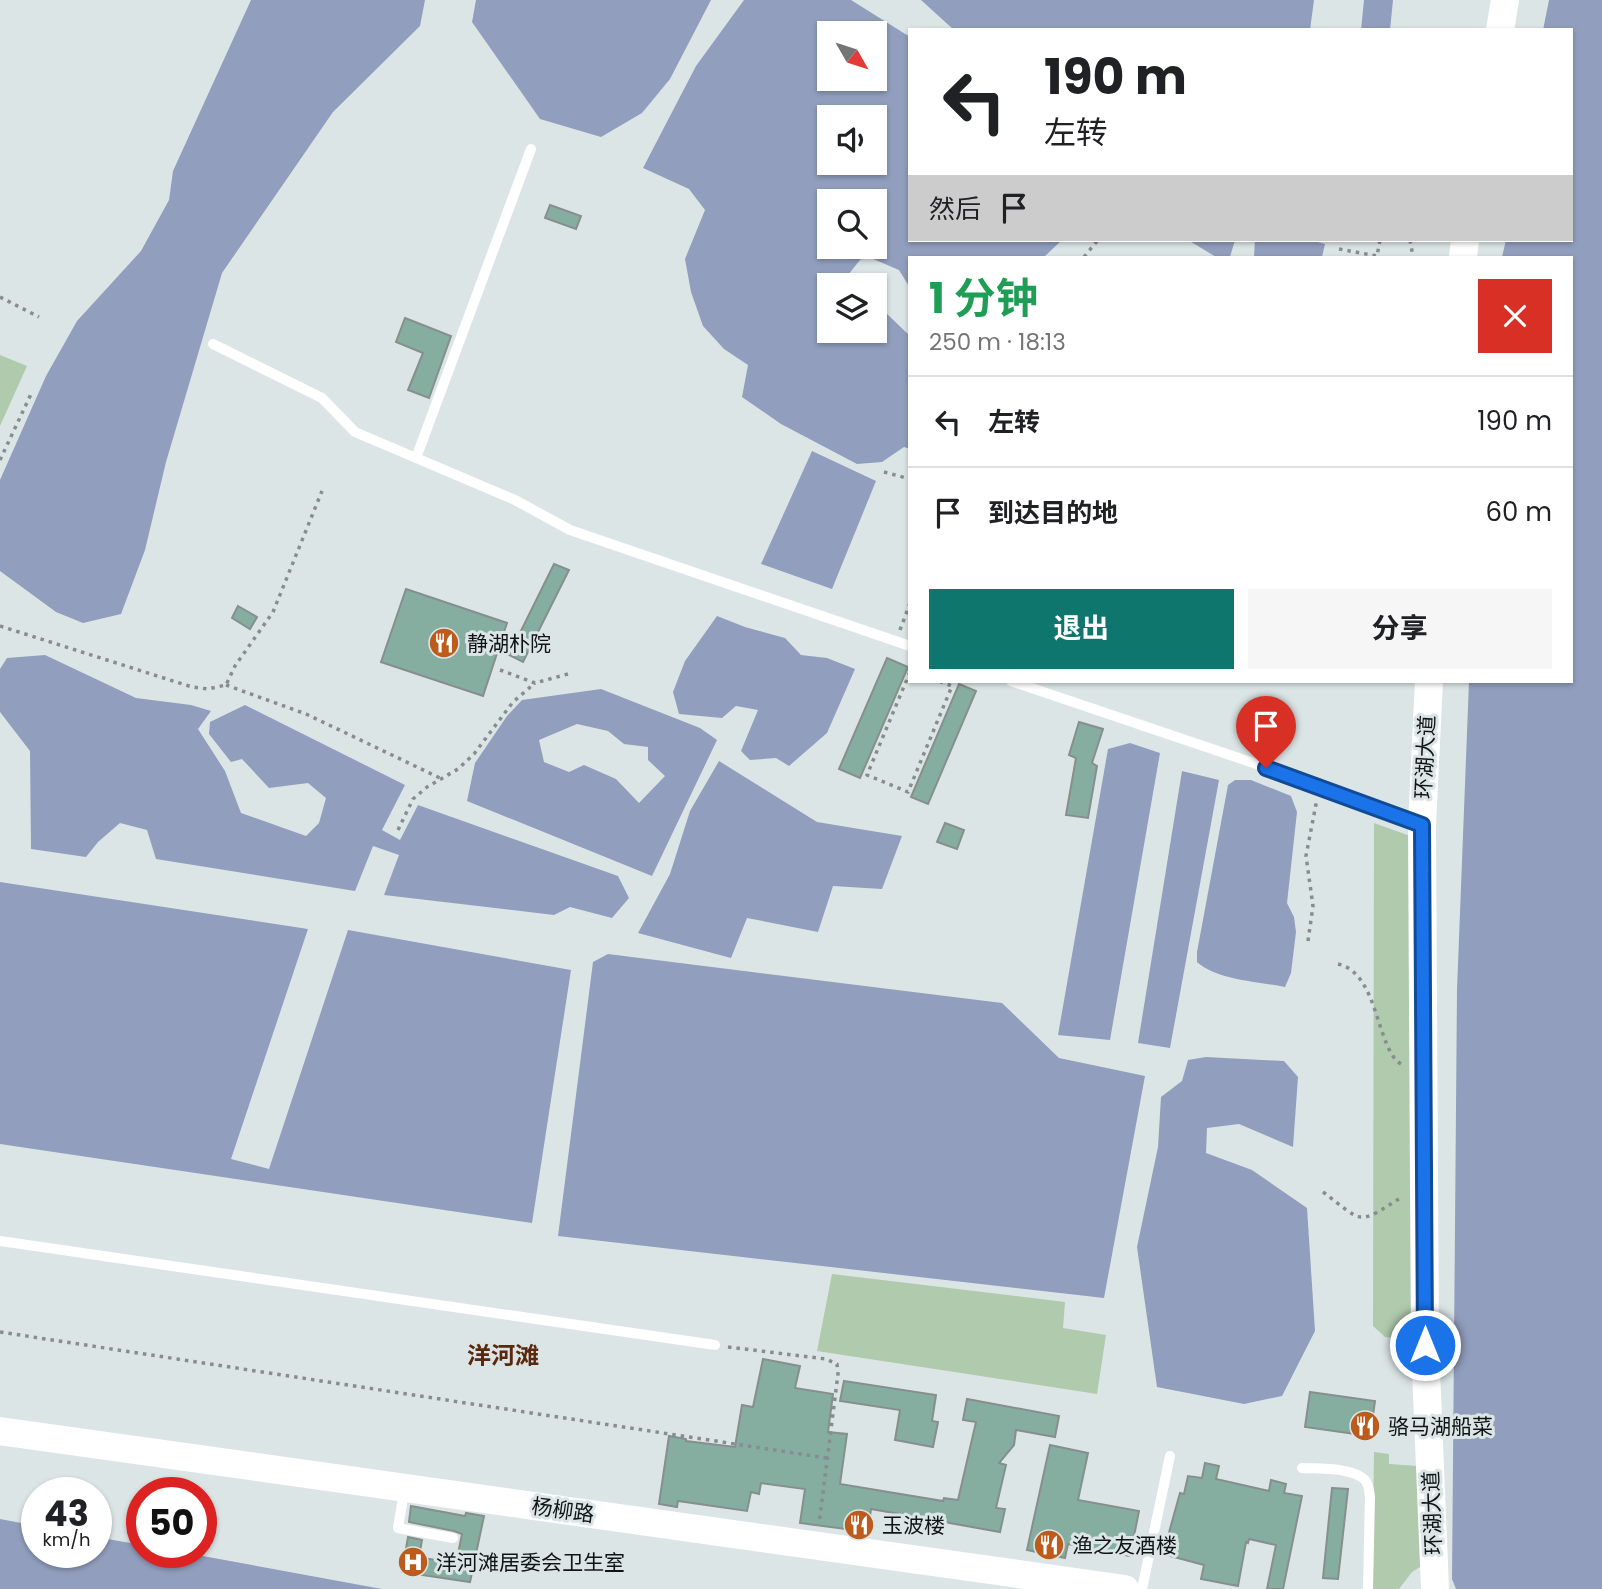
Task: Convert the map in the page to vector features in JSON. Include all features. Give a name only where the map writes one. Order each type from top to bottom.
[{"type":"street","points":[[1500,28],[1505,0]]},
{"type":"street","name":"环湖大道","points":[[1429,683],[1422,825],[1423,1065],[1425,1345],[1435,1589]]},
{"type":"street","name":"杨柳路","points":[[0,1431],[1125,1589]]},
{"type":"lane","points":[[416,458],[531,149]]},
{"type":"lane","points":[[213,344],[322,398],[355,432],[516,500],[570,530],[908,645]]},
{"type":"lane","points":[[1018,683],[1422,825]]},
{"type":"lane","points":[[0,1241],[716,1345]]},
{"type":"lane","points":[[1142,1589],[1170,1456]]},
{"type":"lane","points":[[1302,1468],[1349,1472],[1363,1478],[1368,1485],[1368,1589]]},
{"type":"lane","points":[[404,1488],[398,1528],[453,1538]]},
{"type":"path","points":[[1085,256],[1096,242]]},
{"type":"path","points":[[1339,249],[1377,256]]},
{"type":"path","points":[[0,297],[39,317]]},
{"type":"path","points":[[0,460],[32,392]]},
{"type":"path","points":[[884,472],[908,478]]},
{"type":"path","points":[[226,685],[235,666],[273,612],[322,491]]},
{"type":"path","points":[[896,641],[908,608]]},
{"type":"path","points":[[0,625],[192,687],[208,689],[226,685],[306,714],[442,779]]},
{"type":"path","points":[[500,670],[536,683]]},
{"type":"path","points":[[398,830],[413,799],[458,769],[474,754],[513,702],[536,683],[568,674]]},
{"type":"path","points":[[908,677],[867,775],[908,792],[952,686],[944,683]]},
{"type":"path","points":[[1308,941],[1313,906],[1306,856],[1320,787]]},
{"type":"path","points":[[1338,964],[1347,966],[1361,981],[1380,1020],[1392,1057],[1398,1063],[1423,1065]]},
{"type":"path","points":[[1323,1192],[1355,1217],[1363,1219],[1424,1183]]},
{"type":"path","points":[[0,1332],[827,1458]]},
{"type":"path","points":[[716,1345],[826,1359],[837,1364],[838,1374],[816,1546]]},
{"type":"green space","points":[[0,355],[27,366],[0,426]]},
{"type":"green space","points":[[1374,823],[1413,837],[1416,1341],[1385,1337],[1373,1326]]},
{"type":"green space","points":[[832,1274],[1065,1302],[1063,1328],[1106,1335],[1097,1394],[817,1351]]},
{"type":"green space","points":[[1374,1452],[1389,1454],[1389,1464],[1418,1466],[1423,1565],[1412,1572],[1399,1589],[1372,1589]]},
{"type":"water","points":[[251,0],[425,0],[420,26],[333,112],[222,273],[166,462],[145,550],[121,614],[83,623],[56,612],[0,571],[0,480],[46,376],[77,321],[141,251],[169,200],[173,171]]},
{"type":"water","points":[[476,0],[711,0],[670,79],[642,113],[601,137],[540,119],[472,22]]},
{"type":"water","points":[[744,0],[851,0],[884,21],[817,21],[817,91],[887,91],[887,23],[908,36],[908,242],[1060,242],[1045,256],[908,256],[908,285],[899,270],[873,259],[887,259],[887,189],[817,189],[817,259],[861,259],[850,273],[817,273],[817,343],[887,343],[887,314],[908,334],[908,448],[904,447],[882,462],[857,464],[781,424],[742,397],[748,365],[724,349],[703,326],[691,292],[685,259],[705,210],[689,189],[643,168],[696,66]]},
{"type":"water","points":[[921,0],[1314,0],[1310,28],[952,28]]},
{"type":"water","points":[[1364,0],[1393,0],[1390,28],[1361,28]]},
{"type":"water","points":[[1549,0],[1602,0],[1602,1589],[1456,1589],[1452,1579],[1457,990],[1469,683],[1573,683],[1573,256],[1502,256],[1506,242],[1573,242],[1573,28],[1543,28]]},
{"type":"water","points":[[1191,242],[1234,242],[1230,256],[1214,256]]},
{"type":"water","points":[[1255,242],[1325,244],[1322,256],[1254,256]]},
{"type":"water","points":[[812,451],[876,481],[832,589],[761,564]]},
{"type":"water","points":[[717,616],[785,638],[801,655],[827,658],[855,669],[827,733],[789,766],[776,758],[750,760],[741,751],[758,710],[736,706],[722,718],[679,714],[673,692],[685,661]]},
{"type":"water","points":[[45,655],[136,698],[191,705],[211,711],[198,729],[225,771],[241,813],[306,836],[319,823],[326,798],[308,783],[269,788],[242,759],[231,762],[209,734],[210,722],[245,705],[405,785],[382,830],[400,840],[418,805],[618,876],[629,898],[612,918],[570,907],[554,915],[384,895],[399,855],[373,846],[355,891],[156,859],[147,830],[120,823],[98,842],[86,857],[31,849],[30,751],[0,712],[0,669],[7,658]]},
{"type":"water","points":[[601,689],[700,728],[717,740],[652,876],[467,801],[475,763],[507,716],[522,700]],"holes":[[[577,724],[608,731],[624,744],[648,747],[648,760],[665,776],[639,803],[616,779],[584,765],[569,772],[544,762],[539,740]]]},
{"type":"water","points":[[1130,743],[1160,753],[1110,1040],[1058,1035],[1108,749]]},
{"type":"water","points":[[719,761],[817,822],[902,836],[882,889],[833,886],[818,932],[747,918],[731,958],[638,933],[670,874],[690,811]]},
{"type":"water","points":[[1182,771],[1219,780],[1170,1048],[1138,1043]]},
{"type":"water","points":[[1235,780],[1251,780],[1291,796],[1297,812],[1287,903],[1294,917],[1296,932],[1291,973],[1285,987],[1227,977],[1197,962],[1228,785]]},
{"type":"water","points":[[0,882],[308,929],[231,1159],[269,1169],[348,930],[571,970],[532,1223],[0,1144]]},
{"type":"water","points":[[608,954],[1002,1003],[1059,1058],[1145,1076],[1104,1298],[558,1236],[593,962]]},
{"type":"water","points":[[1206,1057],[1284,1061],[1298,1077],[1293,1147],[1239,1124],[1207,1128],[1206,1153],[1252,1170],[1307,1208],[1315,1331],[1282,1396],[1244,1404],[1157,1387],[1137,1247],[1158,1147],[1161,1097],[1182,1081],[1188,1060]]},
{"type":"water","points":[[0,1519],[21,1523],[21,1568],[112,1568],[112,1540],[126,1542],[126,1568],[217,1568],[217,1559],[382,1589],[0,1589]]},
{"type":"building","points":[[550,205],[581,216],[576,229],[545,218]]},
{"type":"building","points":[[405,318],[451,336],[429,398],[408,390],[423,353],[396,342]]},
{"type":"building","points":[[554,564],[569,570],[523,662],[509,655]]},
{"type":"building","name":"静湖朴院","points":[[406,589],[507,623],[483,696],[381,662]]},
{"type":"building","points":[[238,606],[257,617],[250,629],[232,618]]},
{"type":"building","points":[[887,658],[908,667],[860,778],[839,769]]},
{"type":"building","points":[[959,684],[976,691],[928,804],[911,797]]},
{"type":"building","points":[[1079,722],[1103,729],[1092,763],[1097,766],[1088,818],[1066,815],[1076,758],[1069,755]]},
{"type":"building","points":[[945,823],[964,830],[957,849],[937,842]]},
{"type":"building","points":[[763,1359],[800,1366],[795,1388],[833,1394],[828,1432],[847,1434],[840,1484],[943,1501],[944,1498],[958,1500],[976,1422],[963,1420],[967,1399],[1059,1416],[1055,1437],[1016,1430],[1014,1445],[999,1463],[1006,1465],[996,1508],[1005,1509],[1000,1532],[871,1509],[868,1532],[800,1523],[805,1489],[761,1483],[759,1494],[751,1492],[747,1511],[678,1501],[677,1507],[659,1504],[669,1436],[686,1441],[735,1447],[742,1405],[753,1407]]},
{"type":"building","points":[[844,1381],[936,1395],[932,1421],[938,1422],[933,1447],[895,1440],[900,1410],[840,1401]]},
{"type":"building","points":[[1310,1392],[1375,1401],[1370,1436],[1305,1427]]},
{"type":"building","points":[[1050,1445],[1088,1453],[1078,1500],[1139,1511],[1130,1556],[1068,1544],[1065,1558],[1027,1550]]},
{"type":"building","points":[[1205,1463],[1219,1466],[1216,1479],[1269,1491],[1271,1480],[1286,1484],[1284,1493],[1302,1496],[1283,1589],[1267,1589],[1276,1545],[1249,1539],[1248,1543],[1246,1542],[1238,1586],[1201,1579],[1204,1565],[1163,1554],[1180,1493],[1184,1494],[1188,1476],[1202,1478]]},
{"type":"building","points":[[1332,1488],[1348,1489],[1338,1579],[1323,1578]]},
{"type":"building","points":[[411,1506],[465,1516],[466,1513],[484,1516],[470,1582],[402,1572],[408,1537],[422,1540],[419,1557],[456,1564],[462,1534],[409,1522]]},
{"type":"place","name":"静湖朴院","points":[[444,643]]},
{"type":"place","name":"骆马湖船菜","points":[[1365,1426]]},
{"type":"place","name":"玉波楼","points":[[859,1525]]},
{"type":"place","name":"渔之友酒楼","points":[[1049,1545]]},
{"type":"place","name":"洋河滩居委会卫生室","points":[[413,1562]]},
{"type":"district","name":"洋河滩","points":[[503,1355]]},
{"type":"route","points":[[1266,768],[1422,825],[1425,1345]]}]
